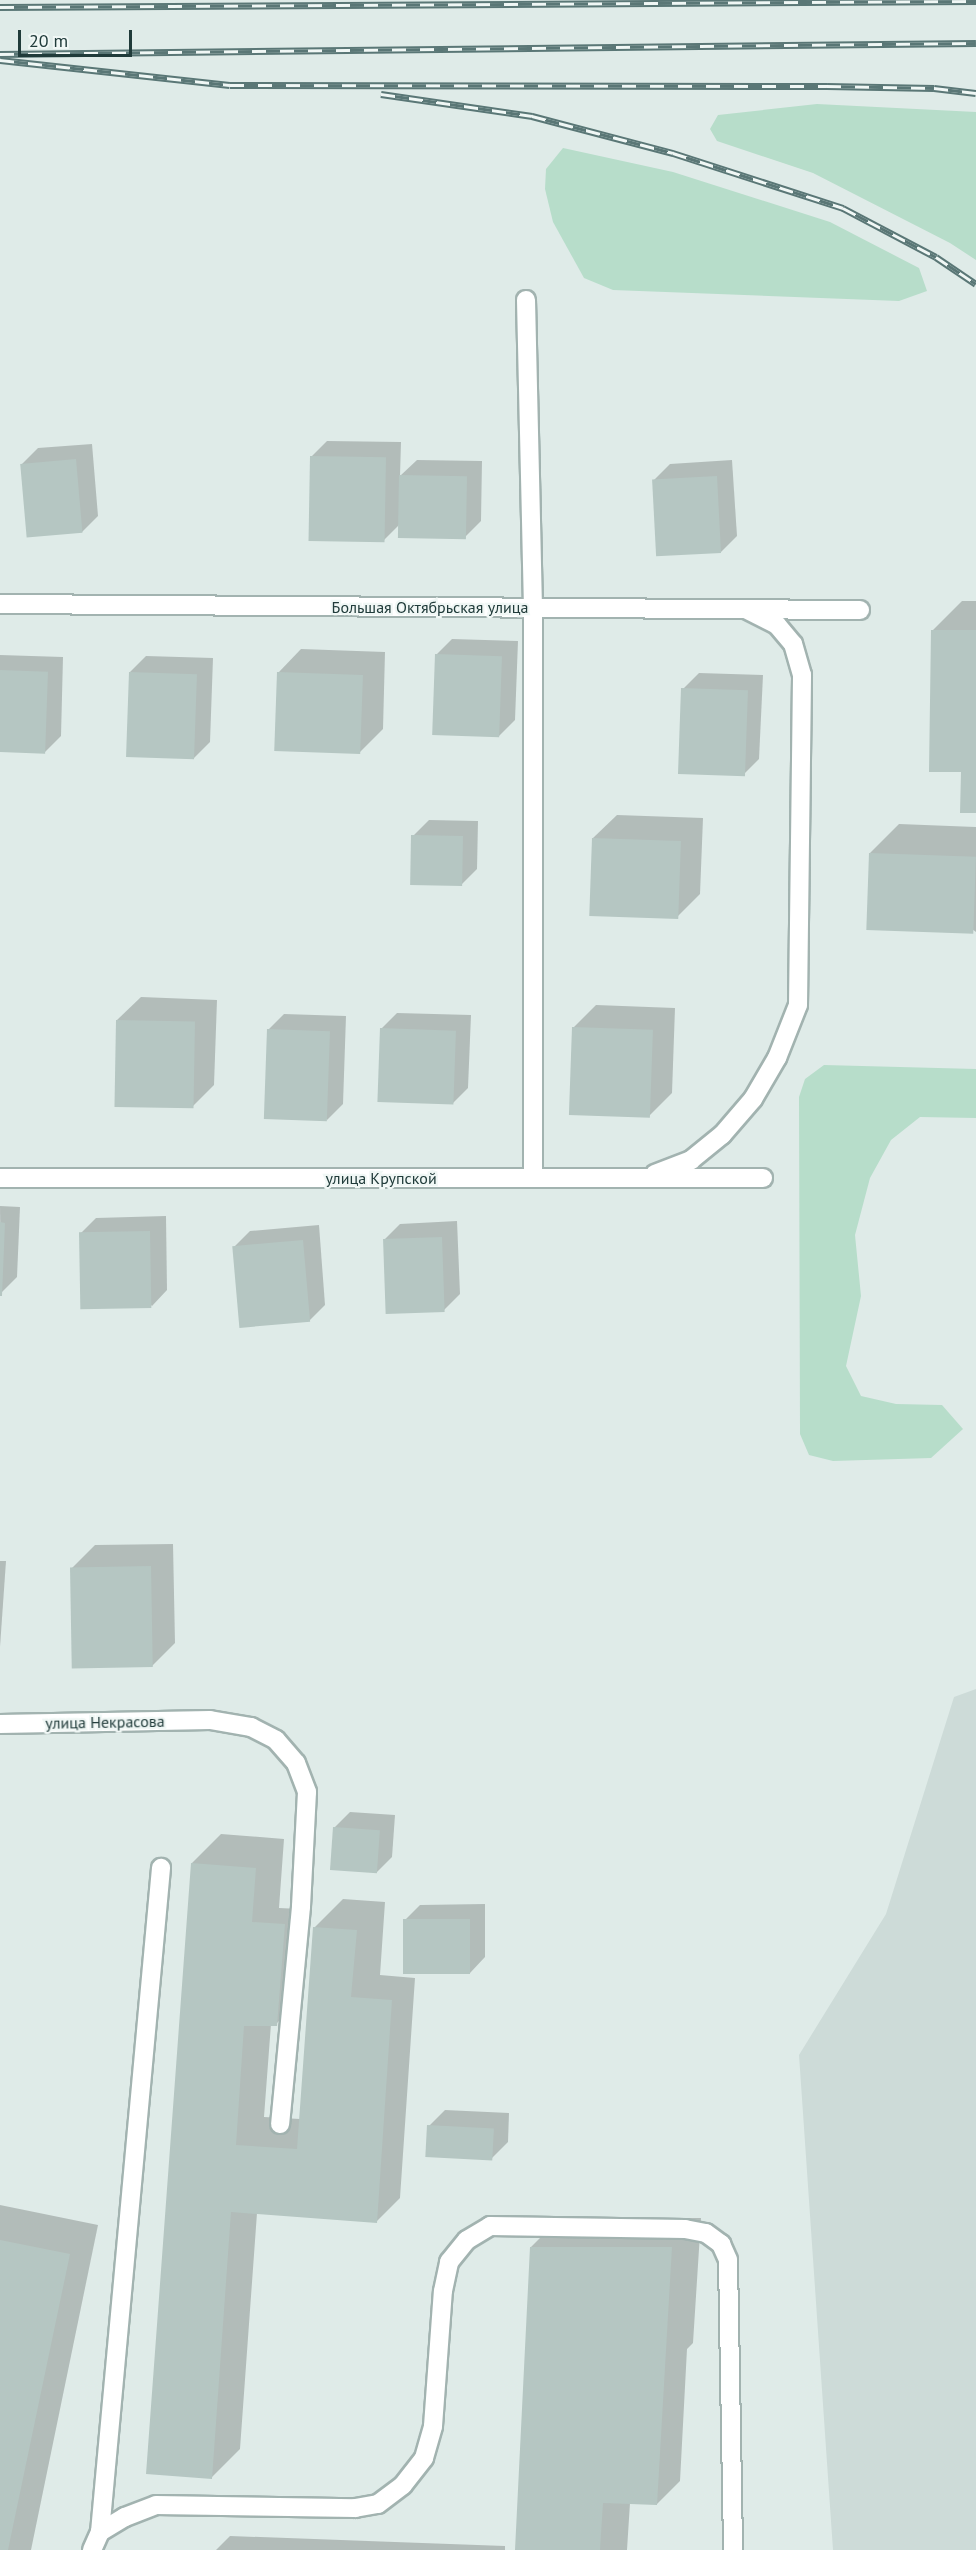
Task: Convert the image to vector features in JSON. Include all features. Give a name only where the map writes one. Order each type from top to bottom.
[{"type":"street","points":[[526,300],[533,608],[533,1178]]},
{"type":"street","name":"Большая Октябрьская улица","points":[[0,604],[860,610]]},
{"type":"street","points":[[645,1178],[691,1160],[722,1135],[753,1099],[777,1058],[798,1005],[802,675],[793,644],[777,625],[747,609]]},
{"type":"street","name":"улица Крупской","points":[[0,1178],[763,1178]]},
{"type":"street","name":"улица Некрасова","points":[[0,1724],[210,1720],[251,1727],[276,1740],[296,1763],[307,1792],[301,1907],[280,2124]]},
{"type":"street","points":[[92,2550],[100,2532],[161,1868]]},
{"type":"street","points":[[100,2532],[124,2517],[156,2505],[311,2510],[378,2504],[403,2485],[424,2458],[433,2426],[443,2291],[449,2262],[467,2240],[490,2226],[685,2229],[706,2233],[721,2244],[728,2260],[733,2550]]},
{"type":"shaded area","points":[[976,1689],[976,2550],[833,2550],[799,2055],[886,1914],[954,1697]]},
{"type":"green space","points":[[817,104],[976,112],[976,260],[950,243],[813,173],[717,141],[710,129],[718,115]]},
{"type":"green space","points":[[563,148],[673,172],[830,222],[919,268],[927,291],[899,301],[613,290],[584,278],[553,222],[545,189],[546,169]]},
{"type":"green space","points":[[824,1065],[976,1069],[976,1118],[920,1117],[891,1140],[870,1178],[855,1235],[861,1296],[846,1366],[861,1396],[896,1404],[942,1405],[963,1429],[931,1458],[833,1461],[809,1455],[800,1434],[799,1097],[805,1079]]},
{"type":"building","points":[[310,456],[386,457],[385,542],[309,541]]},
{"type":"building","points":[[76,459],[82,533],[27,538],[20,464]]},
{"type":"building","points":[[399,475],[467,476],[466,539],[398,538]]},
{"type":"building","points":[[717,476],[721,553],[656,556],[652,479]]},
{"type":"building","points":[[931,630],[976,630],[976,813],[960,813],[961,772],[929,772]]},
{"type":"building","points":[[435,654],[502,656],[499,737],[432,735]]},
{"type":"building","points":[[0,670],[48,672],[45,754],[0,752]]},
{"type":"building","points":[[129,672],[197,674],[194,759],[126,757]]},
{"type":"building","points":[[277,672],[363,675],[360,754],[274,751]]},
{"type":"building","points":[[681,688],[748,690],[745,776],[678,774]]},
{"type":"building","points":[[411,835],[463,836],[462,886],[410,885]]},
{"type":"building","points":[[592,838],[681,841],[678,919],[589,916]]},
{"type":"building","points":[[869,853],[976,857],[973,934],[866,930]]},
{"type":"building","points":[[116,1020],[195,1021],[193,1108],[114,1107]]},
{"type":"building","points":[[572,1027],[653,1030],[650,1118],[569,1115]]},
{"type":"building","points":[[380,1028],[456,1031],[453,1105],[377,1102]]},
{"type":"building","points":[[267,1029],[330,1031],[327,1121],[264,1119]]},
{"type":"building","points":[[0,1222],[5,1223],[2,1296],[0,1296]]},
{"type":"building","points":[[150,1231],[151,1308],[80,1309],[79,1232]]},
{"type":"building","points":[[442,1237],[445,1312],[386,1314],[383,1239]]},
{"type":"building","points":[[303,1240],[310,1322],[239,1328],[232,1246]]},
{"type":"building","points":[[151,1566],[153,1667],[72,1668],[70,1567]]},
{"type":"building","points":[[333,1827],[380,1830],[377,1873],[330,1870]]},
{"type":"building","points":[[191,1863],[256,1868],[252,1922],[285,1924],[277,2026],[244,2026],[236,2145],[297,2149],[313,1927],[357,1930],[351,1997],[392,2000],[377,2223],[231,2212],[212,2479],[146,2474]]},
{"type":"building","points":[[403,1919],[470,1919],[470,1974],[403,1974]]},
{"type":"building","points":[[427,2125],[494,2129],[492,2160],[425,2157]]},
{"type":"building","points":[[0,2240],[70,2254],[8,2550],[0,2550]]},
{"type":"building","points":[[530,2247],[672,2247],[657,2505],[603,2503],[600,2550],[515,2550]]},
{"type":"railway","points":[[0,7],[976,1]]},
{"type":"railway","points":[[0,54],[976,43]]},
{"type":"railway","points":[[0,60],[230,85],[827,86],[934,88],[976,93]]},
{"type":"railway","points":[[381,94],[532,116],[673,153],[843,208],[936,257],[976,284]]}]
